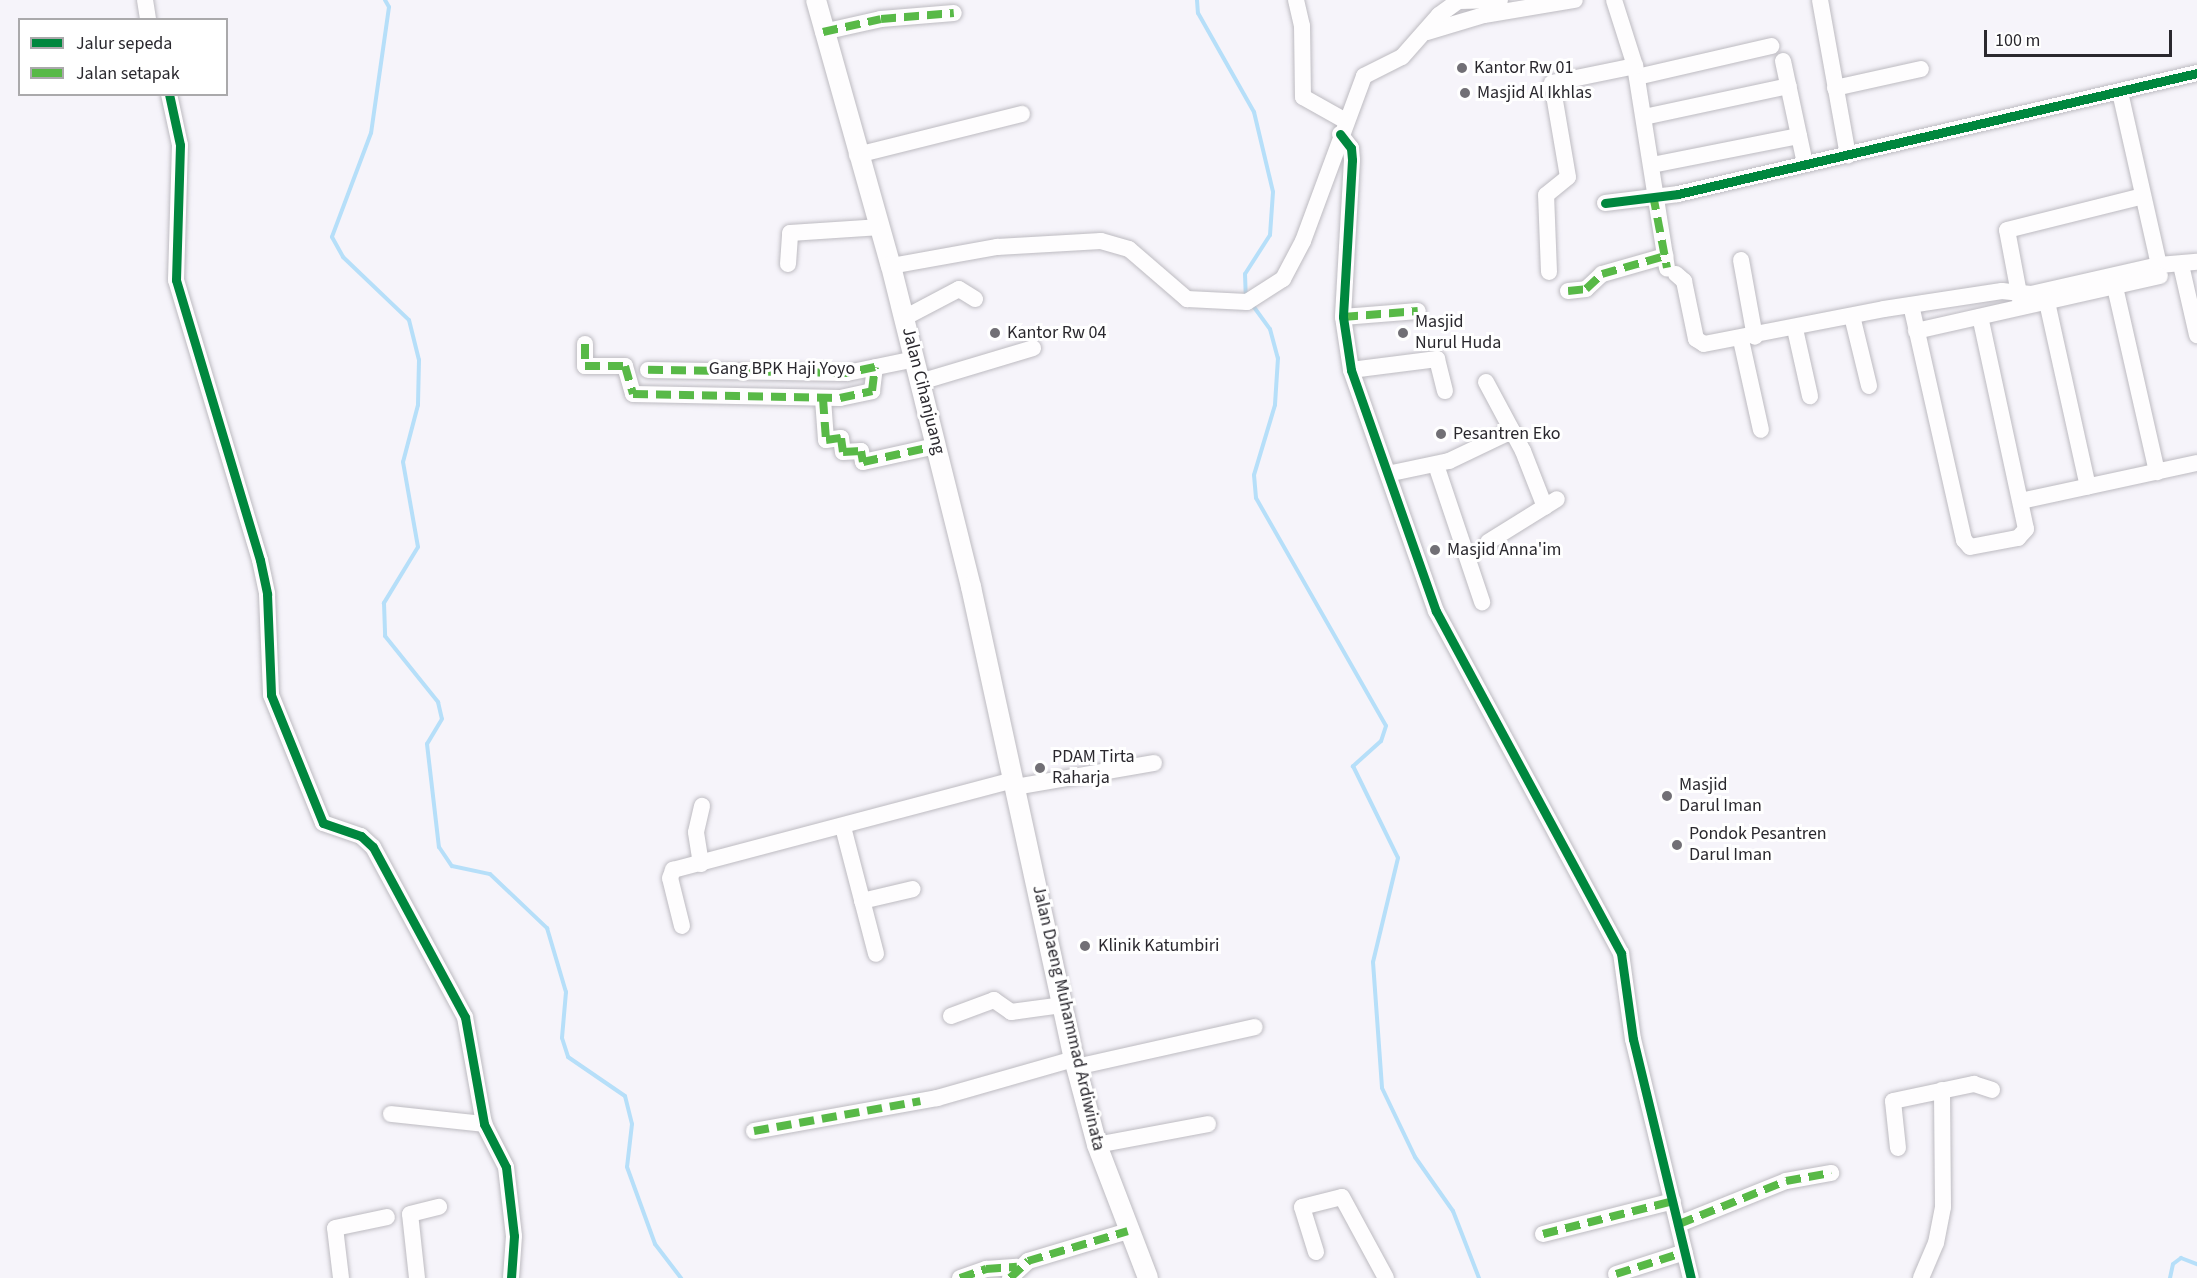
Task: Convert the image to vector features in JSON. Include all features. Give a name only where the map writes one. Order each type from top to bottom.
[{"type":"main road","name":"Jalan Cihanjuang","points":[[816,0],[857,155],[881,227],[921,382],[1014,783]]},
{"type":"main road","name":"Jalan Daeng Muhammad Ardiwinata","points":[[1014,783],[1075,1063],[1097,1145],[1128,1231],[1148,1278]]},
{"type":"street","points":[[145,0],[148,18]]},
{"type":"street","points":[[1296,0],[1302,26],[1303,97],[1342,127],[1351,148],[1343,318],[1351,370],[1392,473],[1436,611],[1621,953],[1633,1040],[1691,1278]]},
{"type":"street","points":[[891,266],[997,247],[1101,241],[1129,249],[1187,299],[1247,302],[1283,279],[1303,240],[1342,127],[1364,76],[1402,57],[1427,32],[1437,7],[1460,1],[1500,0]]},
{"type":"street","points":[[1427,32],[1484,15],[1575,0]]},
{"type":"street","points":[[1614,0],[1636,71],[1670,266],[1684,281],[1696,339],[1704,344],[1748,339],[1852,316],[2002,291],[2021,301],[2047,302],[2161,276],[2178,265]]},
{"type":"street","points":[[1820,0],[1848,156]]},
{"type":"street","points":[[823,32],[880,19],[954,13]]},
{"type":"street","points":[[1549,272],[1546,195],[1568,177],[1552,83],[1636,71],[1771,45]]},
{"type":"street","points":[[1783,61],[1804,159]]},
{"type":"street","points":[[1835,88],[1921,69]]},
{"type":"street","points":[[1605,203],[1657,195],[1848,156],[2197,73]]},
{"type":"street","points":[[1644,117],[1789,86]]},
{"type":"street","points":[[2120,92],[2144,196],[2178,265],[2197,335]]},
{"type":"street","points":[[169,96],[180,146],[176,280],[260,560],[267,594],[268,675],[278,717],[322,823],[361,836],[373,847],[452,989],[465,1017],[484,1124],[506,1167],[514,1236],[511,1278]]},
{"type":"street","points":[[857,155],[1023,114]]},
{"type":"street","points":[[1652,165],[1799,136]]},
{"type":"street","points":[[2021,301],[2007,230],[2144,196]]},
{"type":"street","points":[[788,264],[790,233],[881,227]]},
{"type":"street","points":[[1741,260],[1748,339],[1761,430]]},
{"type":"street","points":[[1916,331],[1980,317],[2021,301],[2178,265]]},
{"type":"street","points":[[1568,291],[1586,289],[1602,274],[1670,266]]},
{"type":"street","points":[[2115,287],[2157,472]]},
{"type":"street","points":[[904,318],[959,289],[975,299]]},
{"type":"street","points":[[2047,302],[2088,487]]},
{"type":"street","points":[[1911,305],[1965,544],[2023,535],[2021,501],[1980,317]]},
{"type":"street","points":[[1343,318],[1418,311]]},
{"type":"street","points":[[1852,316],[1869,386]]},
{"type":"street","points":[[1795,329],[1810,396]]},
{"type":"street","points":[[585,344],[585,366],[625,366],[633,394],[823,399],[872,391],[875,367]]},
{"type":"street","points":[[921,382],[1033,348]]},
{"type":"street","name":"Gang BPK Haji Yoyo","points":[[648,370],[847,372],[915,359]]},
{"type":"street","points":[[1351,370],[1437,359],[1445,391]]},
{"type":"street","points":[[1486,382],[1551,503],[1488,542]]},
{"type":"street","points":[[823,399],[826,440],[841,438],[843,452],[861,451],[863,462],[936,446]]},
{"type":"street","points":[[1392,473],[1436,465],[1512,431]]},
{"type":"street","points":[[2021,501],[2197,463]]},
{"type":"street","points":[[1436,465],[1482,602]]},
{"type":"street","points":[[682,926],[670,873],[1014,783],[1154,763]]},
{"type":"street","points":[[701,864],[696,829],[702,806]]},
{"type":"street","points":[[843,827],[876,954]]},
{"type":"street","points":[[862,901],[913,889]]},
{"type":"street","points":[[951,1016],[994,1000],[1011,1012],[1062,1005]]},
{"type":"street","points":[[754,1131],[937,1098],[1075,1063],[1255,1027]]},
{"type":"street","points":[[1898,1148],[1893,1101],[1974,1084],[1992,1090]]},
{"type":"street","points":[[1921,1278],[1936,1243],[1943,1207],[1942,1089]]},
{"type":"street","points":[[391,1114],[484,1124]]},
{"type":"street","points":[[1097,1145],[1208,1124]]},
{"type":"street","points":[[1679,1224],[1786,1181],[1831,1173]]},
{"type":"street","points":[[1316,1252],[1302,1207],[1342,1197],[1386,1278]]},
{"type":"street","points":[[1543,1234],[1673,1201]]},
{"type":"street","points":[[417,1278],[410,1214],[439,1207]]},
{"type":"street","points":[[341,1278],[335,1227],[387,1217]]},
{"type":"street","points":[[960,1278],[986,1269],[1014,1272],[1128,1231]]},
{"type":"street","points":[[1616,1274],[1685,1252]]},
{"type":"waterway","points":[[385,0],[389,7],[371,133],[332,237],[343,257],[409,320],[419,360],[418,405],[403,462],[418,547],[384,603],[385,636],[438,702],[442,719],[427,744],[439,847],[452,866],[490,874],[547,928],[566,992],[562,1038],[568,1057],[625,1096],[632,1124],[627,1167],[655,1244],[681,1278]]},
{"type":"waterway","points":[[1197,0],[1198,13],[1254,112],[1273,192],[1270,235],[1245,274],[1246,297]]},
{"type":"waterway","points":[[1251,303],[1270,329],[1278,358],[1275,405],[1254,475],[1256,498],[1386,726],[1381,741],[1353,766],[1398,858],[1373,962],[1382,1088],[1415,1157],[1453,1211],[1479,1278]]},
{"type":"waterway","points":[[2170,1278],[2173,1264],[2181,1258],[2197,1264]]},
{"type":"marked path","points":[[823,32],[881,19],[954,13]]},
{"type":"marked path","points":[[1653,195],[1667,268]]},
{"type":"marked path","points":[[1568,291],[1586,289],[1602,274],[1665,256]]},
{"type":"marked path","points":[[1343,317],[1418,311]]},
{"type":"marked path","points":[[585,344],[585,366],[625,366],[633,394],[840,398],[872,391],[875,367],[847,373],[648,370]]},
{"type":"marked path","points":[[823,399],[826,440],[841,438],[843,452],[861,451],[863,462],[936,446]]},
{"type":"marked path","points":[[754,1131],[920,1101]]},
{"type":"marked path","points":[[1679,1224],[1786,1181],[1831,1173]]},
{"type":"marked path","points":[[1543,1234],[1673,1201]]},
{"type":"marked path","points":[[1010,1278],[1028,1261],[1128,1231]]},
{"type":"marked path","points":[[1616,1274],[1685,1252]]},
{"type":"marked path","points":[[960,1278],[986,1269],[1017,1267]]},
{"type":"cycle path","points":[[1605,203],[1678,194],[2197,73]]},
{"type":"cycle path","points":[[169,96],[180,145],[176,280],[260,560],[267,594],[271,695],[323,823],[361,836],[373,847],[465,1017],[484,1124],[506,1167],[514,1236],[511,1278]]},
{"type":"cycle path","points":[[1340,134],[1351,148],[1352,160],[1343,317],[1351,370],[1436,611],[1621,953],[1633,1039],[1691,1278]]},
{"type":"place","name":"Kantor Rw 01","points":[[1462,68]]},
{"type":"place","name":"Masjid Al Ikhlas","points":[[1465,93]]},
{"type":"place","name":"Kantor Rw 04","points":[[995,333]]},
{"type":"place","name":"Masjid Nurul Huda","points":[[1403,333]]},
{"type":"place","name":"Pesantren Eko","points":[[1441,434]]},
{"type":"place","name":"Masjid Anna'im","points":[[1435,550]]},
{"type":"place","name":"PDAM Tirta Raharja","points":[[1040,768]]},
{"type":"place","name":"Masjid Darul Iman","points":[[1667,796]]},
{"type":"place","name":"Pondok Pesantren Darul Iman","points":[[1677,845]]},
{"type":"place","name":"Klinik Katumbiri","points":[[1085,946]]}]
